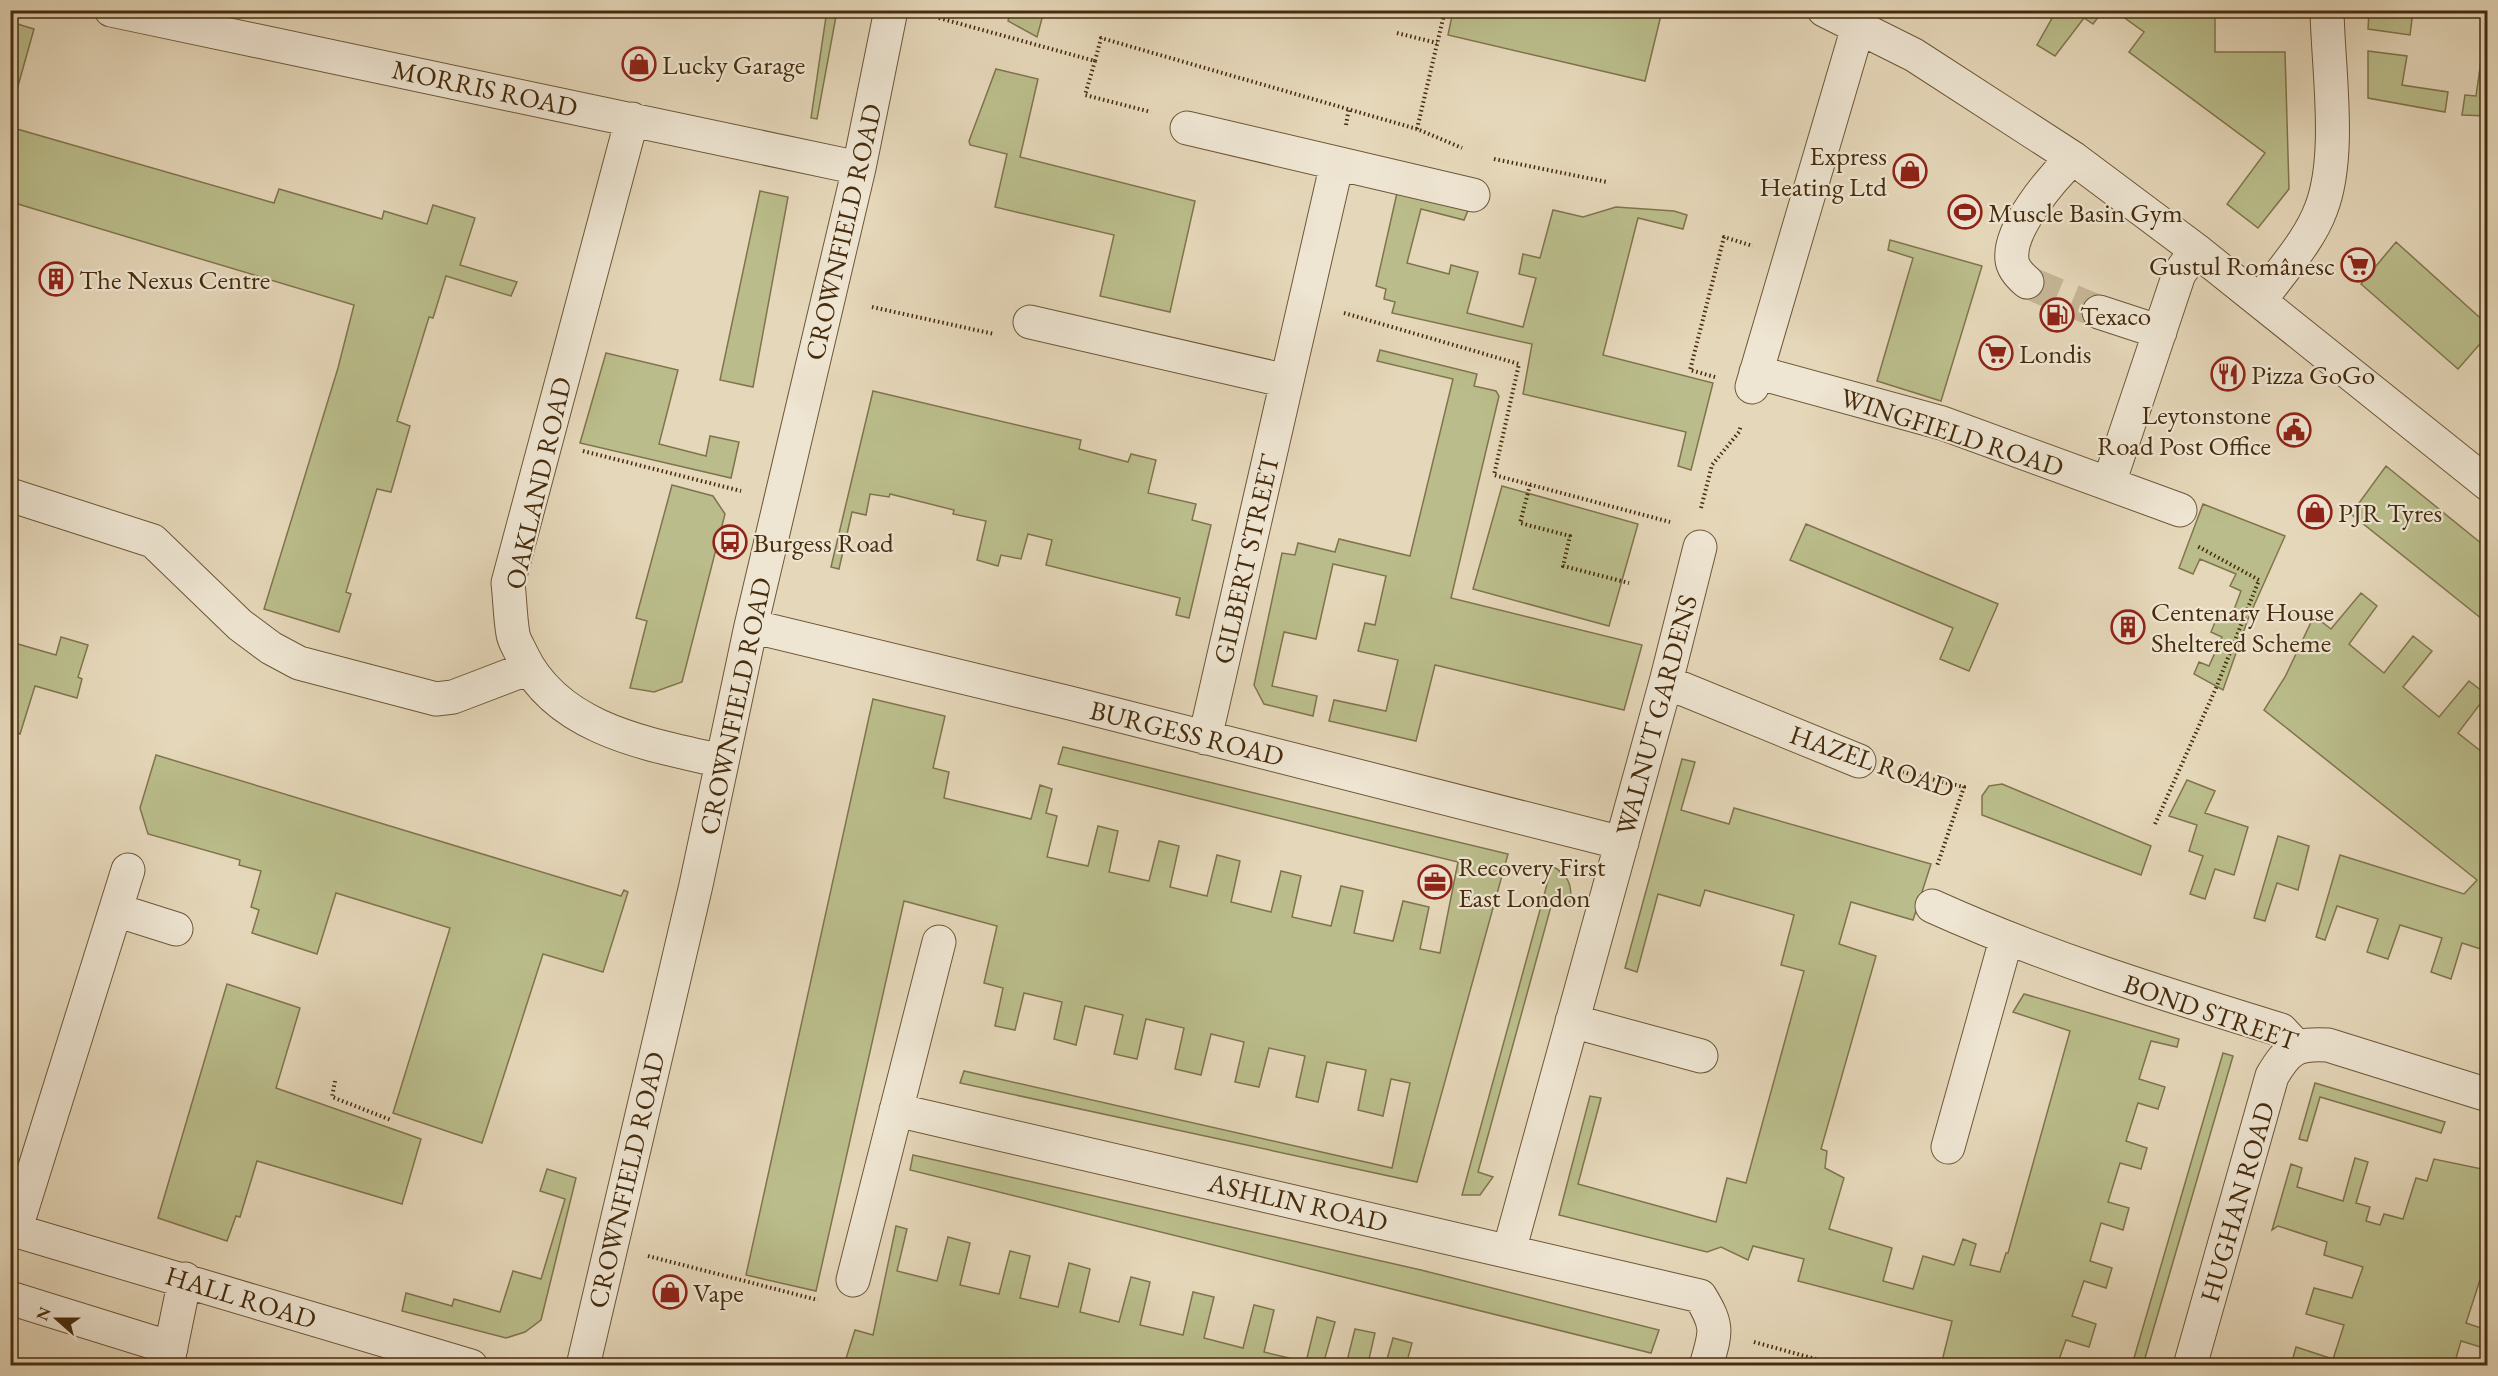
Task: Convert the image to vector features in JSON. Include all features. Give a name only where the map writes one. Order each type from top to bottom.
[{"type":"street","name":"MORRIS ROAD","points":[[111,10],[859,168]]},
{"type":"street","name":"CROWNFIELD ROAD","points":[[583,1365],[696,885],[751,626],[859,168],[891,10]]},
{"type":"street","points":[[1824,10],[1914,55],[2073,158],[2196,250],[2487,484]]},
{"type":"street","points":[[2260,301],[2302,242],[2321,210],[2330,173],[2327,10]]},
{"type":"street","points":[[1754,380],[1858,27]]},
{"type":"street","name":"OAKLAND ROAD","points":[[632,119],[508,583],[513,636],[529,669],[543,689],[567,709],[624,738],[722,761]]},
{"type":"street","points":[[1186,128],[1473,195]]},
{"type":"street","points":[[2027,282],[2018,274],[2012,260],[2014,246],[2026,215],[2036,200],[2053,177],[2073,158]]},
{"type":"street","name":"GILBERT STREET","points":[[1205,738],[1337,163]]},
{"type":"street","points":[[2109,483],[2179,274],[2196,250]]},
{"type":"street","points":[[2099,312],[2160,332]]},
{"type":"street","points":[[1030,322],[1287,381]]},
{"type":"street","name":"WINGFIELD ROAD","points":[[1754,380],[1942,423],[2180,510]]},
{"type":"street","points":[[10,495],[153,541],[240,625],[271,648],[299,663],[436,699],[453,697],[529,669]]},
{"type":"street","name":"WALNUT GARDENS","points":[[1509,1251],[1666,682],[1693,530]]},
{"type":"street","name":"BURGESS ROAD","points":[[751,626],[1622,843]]},
{"type":"street","name":"HAZEL ROAD","points":[[1666,682],[1859,761]]},
{"type":"street","points":[[13,1230],[128,870]]},
{"type":"street","name":"BOND STREET","points":[[1932,906],[2006,940],[2109,977],[2281,1030],[2296,1047],[2328,1045],[2487,1095]]},
{"type":"street","points":[[116,910],[176,929]]},
{"type":"street","points":[[1948,1147],[2006,940]]},
{"type":"street","points":[[853,1280],[939,942]]},
{"type":"street","points":[[1572,1021],[1701,1056]]},
{"type":"street","name":"HUGHAN ROAD","points":[[2190,1365],[2272,1076],[2283,1058],[2296,1047]]},
{"type":"street","name":"ASHLIN ROAD","points":[[896,1110],[1700,1296],[1709,1311],[1716,1332]]},
{"type":"street","name":"HALL ROAD","points":[[13,1230],[471,1365]]},
{"type":"street","points":[[10,1298],[169,1357],[185,1280]]},
{"type":"street","points":[[1706,1365],[1716,1332]]},
{"type":"path","points":[[1417,129],[1445,10]]},
{"type":"path","points":[[939,18],[1095,61]]},
{"type":"path","points":[[1397,33],[1437,43]]},
{"type":"path","points":[[1186,128],[1166,115],[1085,94],[1101,38],[1417,129],[1469,152]]},
{"type":"path","points":[[1486,158],[1607,182]]},
{"type":"path","points":[[1306,302],[1519,364],[1494,476],[1693,530],[1712,465],[1739,432],[1754,380],[1690,370],[1724,237],[1791,257]]},
{"type":"path","points":[[872,307],[1021,341],[1030,322]]},
{"type":"path","points":[[546,442],[745,492]]},
{"type":"path","points":[[1530,485],[1520,523],[1570,536],[1563,566],[1629,583]]},
{"type":"path","points":[[2156,824],[2217,688],[2259,580],[2190,542]]},
{"type":"path","name":"HAZEL ROAD","points":[[1859,761],[1964,788],[1924,902],[1932,906]]},
{"type":"path","points":[[335,1081],[332,1097],[391,1120]]},
{"type":"path","points":[[642,1254],[821,1301]]},
{"type":"path","points":[[1716,1332],[1841,1365]]},
{"type":"green space","points":[[827,10],[837,11],[817,119],[811,118]]},
{"type":"green space","points":[[1453,10],[1662,11],[1645,81],[1448,35]]},
{"type":"green space","points":[[1011,11],[1044,11],[1037,37],[1008,21]]},
{"type":"green space","points":[[2056,11],[2103,11],[2093,24],[2084,18],[2055,56],[2037,45]]},
{"type":"green space","points":[[2115,11],[2215,11],[2215,52],[2285,52],[2289,189],[2258,228],[2227,204],[2265,153],[2129,52],[2144,32]]},
{"type":"green space","points":[[2369,11],[2413,11],[2410,35],[2368,29]]},
{"type":"green space","points":[[2487,19],[2487,116],[2462,115],[2465,95],[2476,96]]},
{"type":"green space","points":[[10,22],[34,29],[11,111]]},
{"type":"green space","points":[[2368,51],[2407,56],[2402,85],[2448,92],[2445,112],[2368,98]]},
{"type":"green space","points":[[996,69],[1038,79],[1020,157],[1195,201],[1170,312],[1100,296],[1114,235],[995,207],[1007,154],[970,145],[969,141]]},
{"type":"green space","points":[[10,127],[274,203],[279,189],[382,219],[384,211],[427,224],[433,205],[475,218],[460,265],[517,282],[511,296],[446,276],[433,318],[429,317],[397,421],[410,426],[391,492],[377,489],[346,592],[351,594],[339,632],[264,609],[338,368],[354,305],[11,202]]},
{"type":"green space","points":[[760,191],[788,197],[753,387],[720,380]]},
{"type":"green space","points":[[1397,193],[1469,208],[1464,220],[1421,209],[1407,263],[1449,274],[1451,265],[1478,272],[1467,313],[1523,327],[1536,278],[1519,274],[1523,254],[1540,258],[1553,210],[1583,217],[1616,207],[1674,211],[1687,215],[1683,229],[1638,218],[1603,355],[1713,383],[1691,470],[1678,466],[1686,432],[1523,394],[1532,344],[1392,313],[1395,302],[1384,299],[1386,289],[1376,286]]},
{"type":"green space","points":[[1890,240],[1982,266],[1941,401],[1877,381],[1913,258],[1888,250]]},
{"type":"green space","points":[[2396,242],[2487,324],[2487,336],[2458,369],[2361,284]]},
{"type":"green space","points":[[1380,350],[1477,374],[1474,386],[1496,391],[1499,396],[1451,598],[1642,645],[1624,710],[1435,665],[1416,741],[1329,721],[1334,700],[1386,711],[1398,660],[1358,651],[1365,623],[1375,625],[1386,576],[1333,564],[1316,639],[1284,632],[1272,686],[1317,696],[1313,716],[1264,704],[1254,685],[1282,553],[1295,555],[1298,543],[1335,552],[1339,539],[1410,556],[1453,379],[1377,361]]},
{"type":"green space","points":[[606,353],[678,370],[659,444],[706,456],[710,436],[739,442],[731,478],[580,443]]},
{"type":"green space","points":[[873,391],[1081,440],[1079,449],[1128,462],[1131,454],[1156,460],[1148,493],[1196,504],[1192,520],[1211,525],[1189,618],[1176,615],[1180,598],[1046,565],[1052,540],[1028,534],[1021,559],[1001,555],[998,566],[977,560],[986,521],[953,514],[954,510],[890,494],[889,497],[870,494],[866,515],[852,512],[839,569],[831,567]]},
{"type":"green space","points":[[2386,466],[2487,548],[2487,623],[2351,514]]},
{"type":"green space","points":[[672,485],[713,496],[725,514],[682,682],[654,692],[630,688],[647,621],[636,618]]},
{"type":"green space","points":[[1502,486],[1638,524],[1609,626],[1473,589]]},
{"type":"green space","points":[[2203,504],[2285,536],[2248,619],[2223,690],[2194,674],[2199,662],[2209,666],[2222,637],[2211,632],[2220,610],[2232,615],[2241,591],[2230,586],[2236,574],[2200,559],[2193,574],[2179,568]]},
{"type":"green space","points":[[1806,524],[1998,604],[1969,671],[1940,659],[1953,628],[1790,560]]},
{"type":"green space","points":[[2361,593],[2377,606],[2349,644],[2384,673],[2413,636],[2432,651],[2403,687],[2439,717],[2469,681],[2487,695],[2458,733],[2487,756],[2487,951],[2462,943],[2451,979],[2431,972],[2442,938],[2400,925],[2388,959],[2367,952],[2378,919],[2337,906],[2325,940],[2316,937],[2340,855],[2464,894],[2477,880],[2264,710],[2285,677],[2314,616],[2331,629]]},
{"type":"green space","points":[[61,637],[88,645],[78,677],[82,679],[77,698],[35,686],[20,734],[12,731],[11,735],[11,642],[56,655]]},
{"type":"green space","points":[[873,699],[945,716],[933,768],[949,772],[944,798],[1031,819],[1040,785],[1052,789],[1046,813],[1057,816],[1047,857],[1088,866],[1098,826],[1118,831],[1109,872],[1149,881],[1159,841],[1179,846],[1170,887],[1207,896],[1217,855],[1240,861],[1231,902],[1271,912],[1281,871],[1301,876],[1292,917],[1331,926],[1341,886],[1363,891],[1354,933],[1393,941],[1403,901],[1429,907],[1420,949],[1440,953],[1458,862],[1058,764],[1063,747],[1508,854],[1417,1182],[960,1083],[964,1071],[1392,1168],[1410,1083],[1391,1079],[1383,1116],[1358,1110],[1366,1070],[1327,1062],[1318,1102],[1296,1097],[1305,1056],[1269,1048],[1259,1087],[1235,1082],[1244,1042],[1211,1034],[1201,1075],[1175,1069],[1184,1028],[1146,1019],[1137,1059],[1114,1054],[1123,1015],[1085,1006],[1076,1045],[1054,1039],[1062,1002],[1024,993],[1015,1030],[995,1026],[1003,988],[984,983],[997,926],[904,901],[816,1291],[746,1275]]},
{"type":"green space","points":[[156,755],[621,896],[624,890],[628,892],[603,972],[543,954],[482,1143],[393,1113],[450,928],[336,893],[317,954],[252,933],[259,910],[251,907],[261,871],[239,865],[240,860],[148,834],[140,808]]},
{"type":"green space","points":[[1682,759],[1695,762],[1681,810],[1729,824],[1734,808],[1931,864],[1913,920],[1851,902],[1839,944],[1876,956],[1821,1149],[1827,1151],[1825,1168],[1844,1178],[1829,1229],[1892,1248],[1883,1281],[1913,1289],[1923,1256],[1954,1265],[1963,1239],[1976,1244],[1970,1265],[2000,1272],[2006,1253],[2008,1253],[2070,1031],[2013,1012],[2024,994],[2179,1039],[2177,1047],[2151,1041],[2139,1079],[2165,1087],[2158,1109],[2138,1103],[2126,1141],[2147,1148],[2141,1169],[2120,1163],[2108,1202],[2129,1208],[2123,1230],[2101,1223],[2090,1261],[2112,1268],[2106,1288],[2084,1281],[2072,1316],[2096,1324],[2089,1347],[2066,1340],[2057,1365],[1941,1365],[1952,1321],[1798,1281],[1804,1259],[1753,1246],[1748,1260],[1721,1247],[1707,1252],[1559,1215],[1590,1096],[1601,1098],[1578,1184],[1716,1222],[1727,1178],[1746,1183],[1804,971],[1781,965],[1794,915],[1705,890],[1700,906],[1658,894],[1637,972],[1625,968]]},
{"type":"green space","points":[[2187,780],[2215,791],[2205,813],[2248,827],[2234,875],[2215,869],[2205,899],[2190,894],[2203,856],[2189,851],[2197,825],[2169,816]]},
{"type":"green space","points":[[2002,784],[2151,846],[2141,875],[1982,815],[1982,796],[1989,786]]},
{"type":"green space","points":[[2278,836],[2309,846],[2298,890],[2277,883],[2265,921],[2254,918]]},
{"type":"green space","points":[[1552,866],[1562,872],[1568,880],[1571,890],[1570,902],[1553,899],[1478,1172],[1493,1177],[1480,1195],[1462,1195]]},
{"type":"green space","points":[[227,984],[300,1008],[276,1088],[421,1139],[402,1204],[257,1161],[240,1217],[236,1216],[227,1241],[158,1218]]},
{"type":"green space","points":[[2223,1053],[2233,1056],[2143,1365],[2132,1365]]},
{"type":"green space","points":[[2315,1083],[2445,1122],[2441,1133],[2320,1097],[2307,1141],[2299,1139]]},
{"type":"green space","points":[[913,1155],[1421,1270],[1659,1330],[1651,1353],[910,1170]]},
{"type":"green space","points":[[2355,1158],[2368,1162],[2356,1203],[2370,1207],[2366,1221],[2380,1225],[2384,1214],[2403,1219],[2416,1178],[2427,1181],[2434,1159],[2487,1170],[2487,1282],[2480,1280],[2466,1323],[2487,1330],[2487,1349],[2461,1341],[2454,1365],[2291,1365],[2296,1347],[2333,1359],[2344,1325],[2306,1314],[2314,1288],[2352,1298],[2363,1267],[2324,1255],[2327,1242],[2278,1226],[2272,1230],[2291,1164],[2302,1168],[2297,1187],[2343,1201]]},
{"type":"green space","points":[[547,1169],[576,1178],[541,1320],[525,1332],[506,1338],[402,1311],[406,1293],[452,1306],[454,1299],[500,1312],[513,1271],[541,1279],[565,1199],[540,1191]]},
{"type":"green space","points":[[896,1226],[907,1229],[897,1271],[937,1281],[948,1237],[970,1243],[960,1285],[999,1294],[1010,1251],[1030,1256],[1020,1298],[1058,1307],[1069,1263],[1090,1269],[1080,1312],[1119,1322],[1131,1277],[1150,1282],[1140,1325],[1183,1335],[1193,1292],[1214,1297],[1204,1338],[1243,1348],[1254,1305],[1274,1310],[1264,1352],[1306,1362],[1317,1317],[1335,1322],[1323,1365],[844,1365],[855,1330],[873,1335]]},
{"type":"green space","points":[[1355,1329],[1375,1333],[1369,1359],[1386,1363],[1393,1338],[1412,1343],[1406,1365],[1346,1365]]},
{"type":"tunnel","points":[[2027,282],[2099,312]]},
{"type":"place","name":"Lucky Garage","points":[[639,64]]},
{"type":"place","name":"Express Heating Ltd","points":[[1910,171]]},
{"type":"place","name":"Muscle Basin Gym","points":[[1965,212]]},
{"type":"place","name":"Gustul Românesc","points":[[2358,265]]},
{"type":"place","name":"The Nexus Centre","points":[[56,279]]},
{"type":"place","name":"Texaco","points":[[2057,315]]},
{"type":"place","name":"Londis","points":[[1996,353]]},
{"type":"place","name":"Pizza GoGo","points":[[2228,374]]},
{"type":"place","name":"Leytonstone Road Post Office","points":[[2294,430]]},
{"type":"place","name":"PJR Tyres","points":[[2315,512]]},
{"type":"place","name":"Burgess Road","points":[[730,542]]},
{"type":"place","name":"Centenary House Sheltered Scheme","points":[[2128,627]]},
{"type":"place","name":"Recovery First East London","points":[[1435,882]]},
{"type":"place","name":"Vape","points":[[670,1292]]}]
